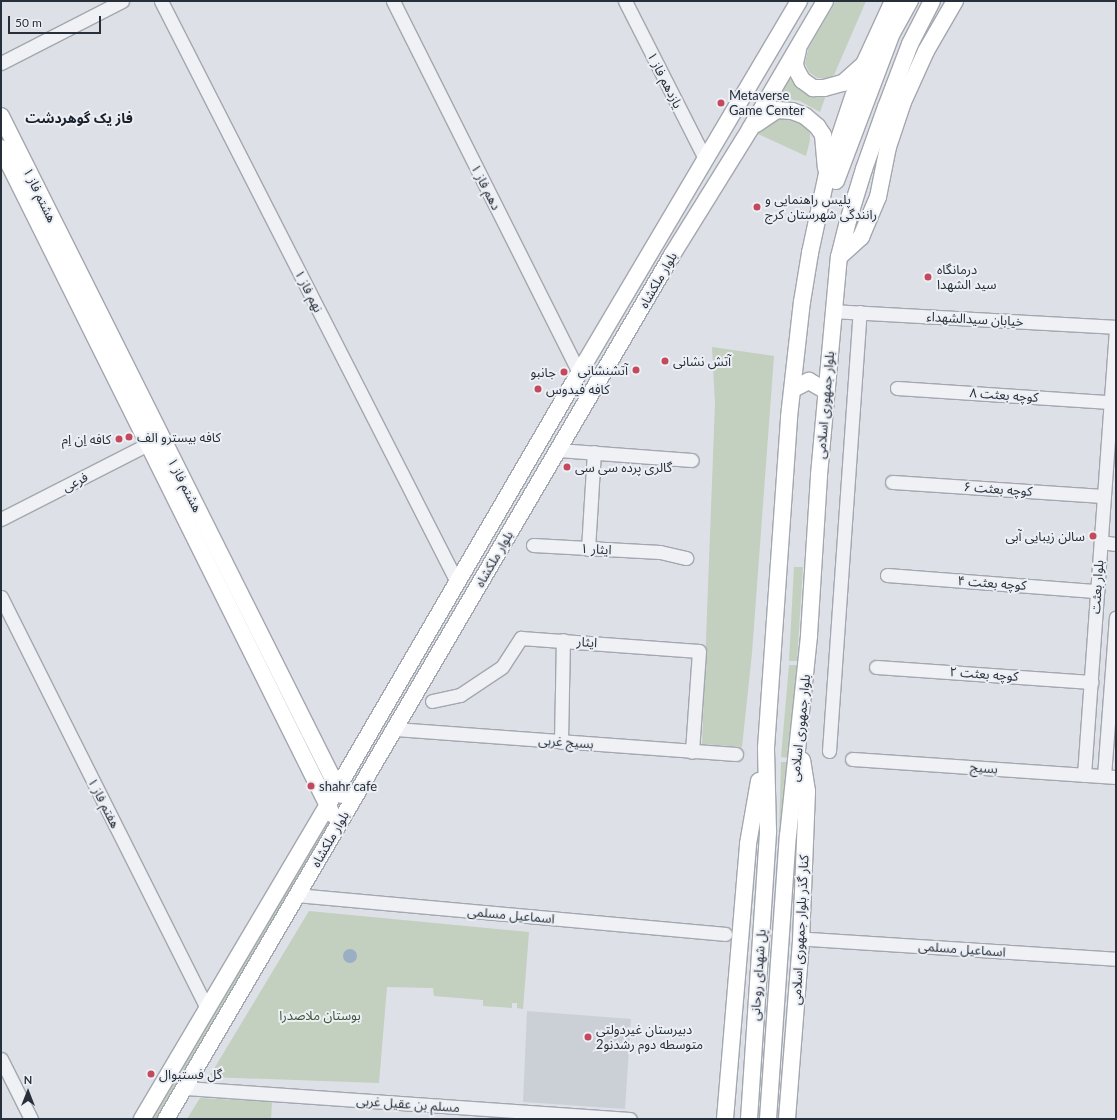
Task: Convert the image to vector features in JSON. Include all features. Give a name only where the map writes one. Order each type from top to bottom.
[{"type":"main road","name":"بلوار ملکشاه","points":[[142,1119],[327,806],[620,302],[799,1]]},
{"type":"main road","name":"بلوار ملکشاه","points":[[166,1119],[672,255],[750,129],[825,1]]},
{"type":"main road","points":[[725,1119],[748,844],[766,748],[788,425],[802,302],[812,243],[827,174],[864,64],[893,1]]},
{"type":"main road","points":[[812,243],[892,34],[910,1]]},
{"type":"main road","name":"بلوار جمهوری اسلامی","points":[[788,836],[809,635],[819,475],[839,257],[864,169],[886,107],[910,44],[932,1]]},
{"type":"main road","points":[[839,257],[860,237],[878,197],[888,147],[903,102],[926,51],[955,1]]},
{"type":"main road","points":[[799,44],[795,63],[796,69],[802,80],[813,88],[824,88],[843,83],[864,64]]},
{"type":"main road","points":[[750,129],[778,110],[792,111],[805,116],[817,126],[823,135],[827,174]]},
{"type":"main road","name":"هشتم فاز ۱","points":[[1,116],[327,806],[338,826]]},
{"type":"main road","name":"هشتم فاز ۱","points":[[1,148],[348,808]]},
{"type":"main road","points":[[651,250],[658,260],[667,259],[672,255]]},
{"type":"main road","points":[[620,302],[634,302],[638,314]]},
{"type":"main road","points":[[793,389],[809,381],[826,391]]},
{"type":"main road","name":"کنار گذر بلوار جمهوری اسلامی","points":[[787,1119],[801,941],[807,791],[799,741]]},
{"type":"main road","name":"پل شهدای روحانی","points":[[749,1119],[768,831],[766,748]]},
{"type":"main road","name":"پل شهدای روحانی","points":[[768,1119],[788,836]]},
{"type":"street","points":[[1,63],[122,1]]},
{"type":"street","name":"نهم فاز ۱","points":[[161,1],[457,582]]},
{"type":"street","name":"دهم فاز ۱","points":[[393,1],[579,373]]},
{"type":"street","name":"یازدهم فاز ۱","points":[[625,1],[705,159]]},
{"type":"street","name":"خیابان سیدالشهداء","points":[[833,311],[1116,327]]},
{"type":"street","points":[[829,751],[845,492],[860,312]]},
{"type":"street","name":"بلوار بعثت","points":[[1084,775],[1100,542],[1104,496],[1112,444],[1110,402],[1115,355],[1116,327]]},
{"type":"street","name":"کوچه بعثت ۸","points":[[897,388],[1110,402]]},
{"type":"street","name":"فرعی","points":[[1,519],[155,441]]},
{"type":"street","points":[[558,450],[665,456],[692,460]]},
{"type":"street","points":[[588,549],[594,452]]},
{"type":"street","name":"کوچه بعثت ۶","points":[[892,482],[1104,496]]},
{"type":"street","points":[[1100,542],[1116,544]]},
{"type":"street","name":"ایثار ۱","points":[[533,545],[660,552],[686,558]]},
{"type":"street","name":"کوچه بعثت ۴","points":[[887,575],[1097,591]]},
{"type":"street","name":"هفتم فاز ۱","points":[[1,597],[207,1009]]},
{"type":"street","name":"بلوار بعثت","points":[[1110,777],[1116,617]]},
{"type":"street","points":[[1094,633],[1115,635]]},
{"type":"street","name":"ایثار","points":[[432,701],[460,695],[502,667],[521,638],[698,651],[692,752]]},
{"type":"street","points":[[561,742],[563,640]]},
{"type":"street","name":"کوچه بعثت ۲","points":[[876,666],[1091,682]]},
{"type":"street","name":"بسیج غربی","points":[[395,728],[692,752],[736,754]]},
{"type":"street","name":"بسیج","points":[[852,759],[1110,777]]},
{"type":"street","name":"اسماعیل مسلمی","points":[[297,895],[725,934]]},
{"type":"street","name":"اسماعیل مسلمی","points":[[808,939],[1116,959]]},
{"type":"street","points":[[1,1059],[31,1119]]},
{"type":"street","name":"مسلم بن عقیل غربی","points":[[185,1088],[630,1119]]},
{"type":"shaded area","points":[[527,1011],[631,1019],[625,1109],[523,1102]]},
{"type":"green space","points":[[836,1],[866,1],[834,75],[829,79],[817,78],[809,72],[805,63],[808,49]]},
{"type":"green space","points":[[790,78],[796,86],[806,94],[826,95],[820,112],[800,101],[788,99],[777,101]]},
{"type":"green space","points":[[775,118],[787,118],[807,128],[810,133],[810,140],[806,156],[758,134],[764,124]]},
{"type":"green space","points":[[712,347],[774,356],[752,653],[742,747],[702,744],[715,404]]},
{"type":"green space","points":[[794,567],[803,567],[797,661],[789,661]]},
{"type":"green space","points":[[789,665],[797,665],[789,758],[781,757]]},
{"type":"green space","points":[[781,762],[789,762],[782,833],[779,833]]},
{"type":"green space","points":[[326,818],[331,825],[162,1119],[150,1119]]},
{"type":"green space","name":"بوستان ملاصدرا","points":[[309,911],[529,932],[523,1009],[517,1008],[517,1003],[512,1003],[512,1008],[483,1006],[483,1000],[434,996],[433,988],[387,987],[379,1083],[209,1077]]},
{"type":"green space","points":[[200,1098],[272,1102],[271,1119],[187,1119]]},
{"type":"water","points":[[347,949],[353,949],[357,953],[357,959],[353,963],[347,963],[343,959],[343,953]]},
{"type":"place","name":"Metaverse Game Center","points":[[721,103]]},
{"type":"place","name":"پلیس راهنمایی و رانندگی شهرستان کرج","points":[[757,207]]},
{"type":"place","name":"درمانگاه سید الشهدا","points":[[928,277]]},
{"type":"place","name":"آتش نشانی","points":[[665,361]]},
{"type":"place","name":"آتشنشانی","points":[[636,370]]},
{"type":"place","name":"جانبو","points":[[564,372]]},
{"type":"place","name":"كافه فيدوس","points":[[538,389]]},
{"type":"place","name":"کافه بیسترو الف","points":[[129,437]]},
{"type":"place","name":"کافه اِن اِم","points":[[119,439]]},
{"type":"place","name":"گالری پرده سی سی","points":[[567,467]]},
{"type":"place","name":"سالن زیبایی آبی","points":[[1093,536]]},
{"type":"place","name":"shahr cafe","points":[[311,786]]},
{"type":"place","name":"دبیرستان غیردولتی متوسطه دوم رشدنو2","points":[[588,1037]]},
{"type":"place","name":"گل فستیوال","points":[[151,1074]]},
{"type":"district","name":"فاز یک گوهردشت","points":[[79,118]]}]
